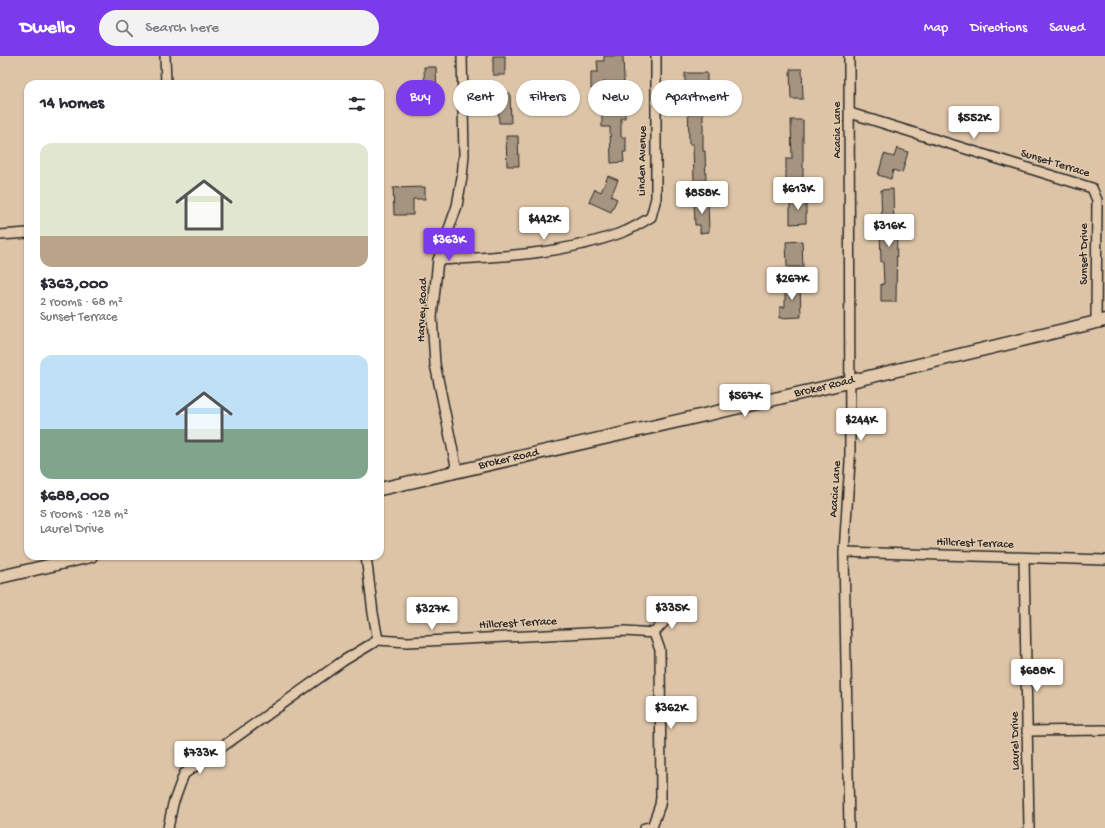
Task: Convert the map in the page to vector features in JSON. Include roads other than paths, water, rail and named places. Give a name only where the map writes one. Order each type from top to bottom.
[{"type":"street","points":[[166,56],[166,80]]},
{"type":"street","name":"Harvey Road","points":[[457,471],[435,364],[432,317],[438,260],[457,206],[462,177],[464,155],[462,56]]},
{"type":"street","name":"Linden Avenue","points":[[438,260],[500,257],[546,251],[590,242],[627,230],[651,217],[656,198],[656,56]]},
{"type":"street","name":"Acacia Lane","points":[[849,56],[850,462],[844,552],[850,828]]},
{"type":"street","name":"Sunset Terrace","points":[[850,113],[1092,188]]},
{"type":"street","name":"Sunset Drive","points":[[1092,188],[1097,200],[1101,321]]},
{"type":"street","points":[[0,235],[24,233]]},
{"type":"street","name":"Broker Road","points":[[384,488],[850,381],[1101,321]]},
{"type":"street","name":"Hillcrest Terrace","points":[[844,552],[1105,560]]},
{"type":"street","name":"Laurel Drive","points":[[1024,558],[1029,828]]},
{"type":"street","points":[[0,577],[74,560]]},
{"type":"street","points":[[168,828],[173,804],[184,774],[343,661],[378,640],[372,613],[366,560]]},
{"type":"street","points":[[648,827],[660,805],[661,797],[660,650],[654,633],[673,612]]},
{"type":"street","name":"Hillcrest Terrace","points":[[378,640],[408,642],[625,631],[654,633]]},
{"type":"street","points":[[1027,731],[1105,730]]}]
